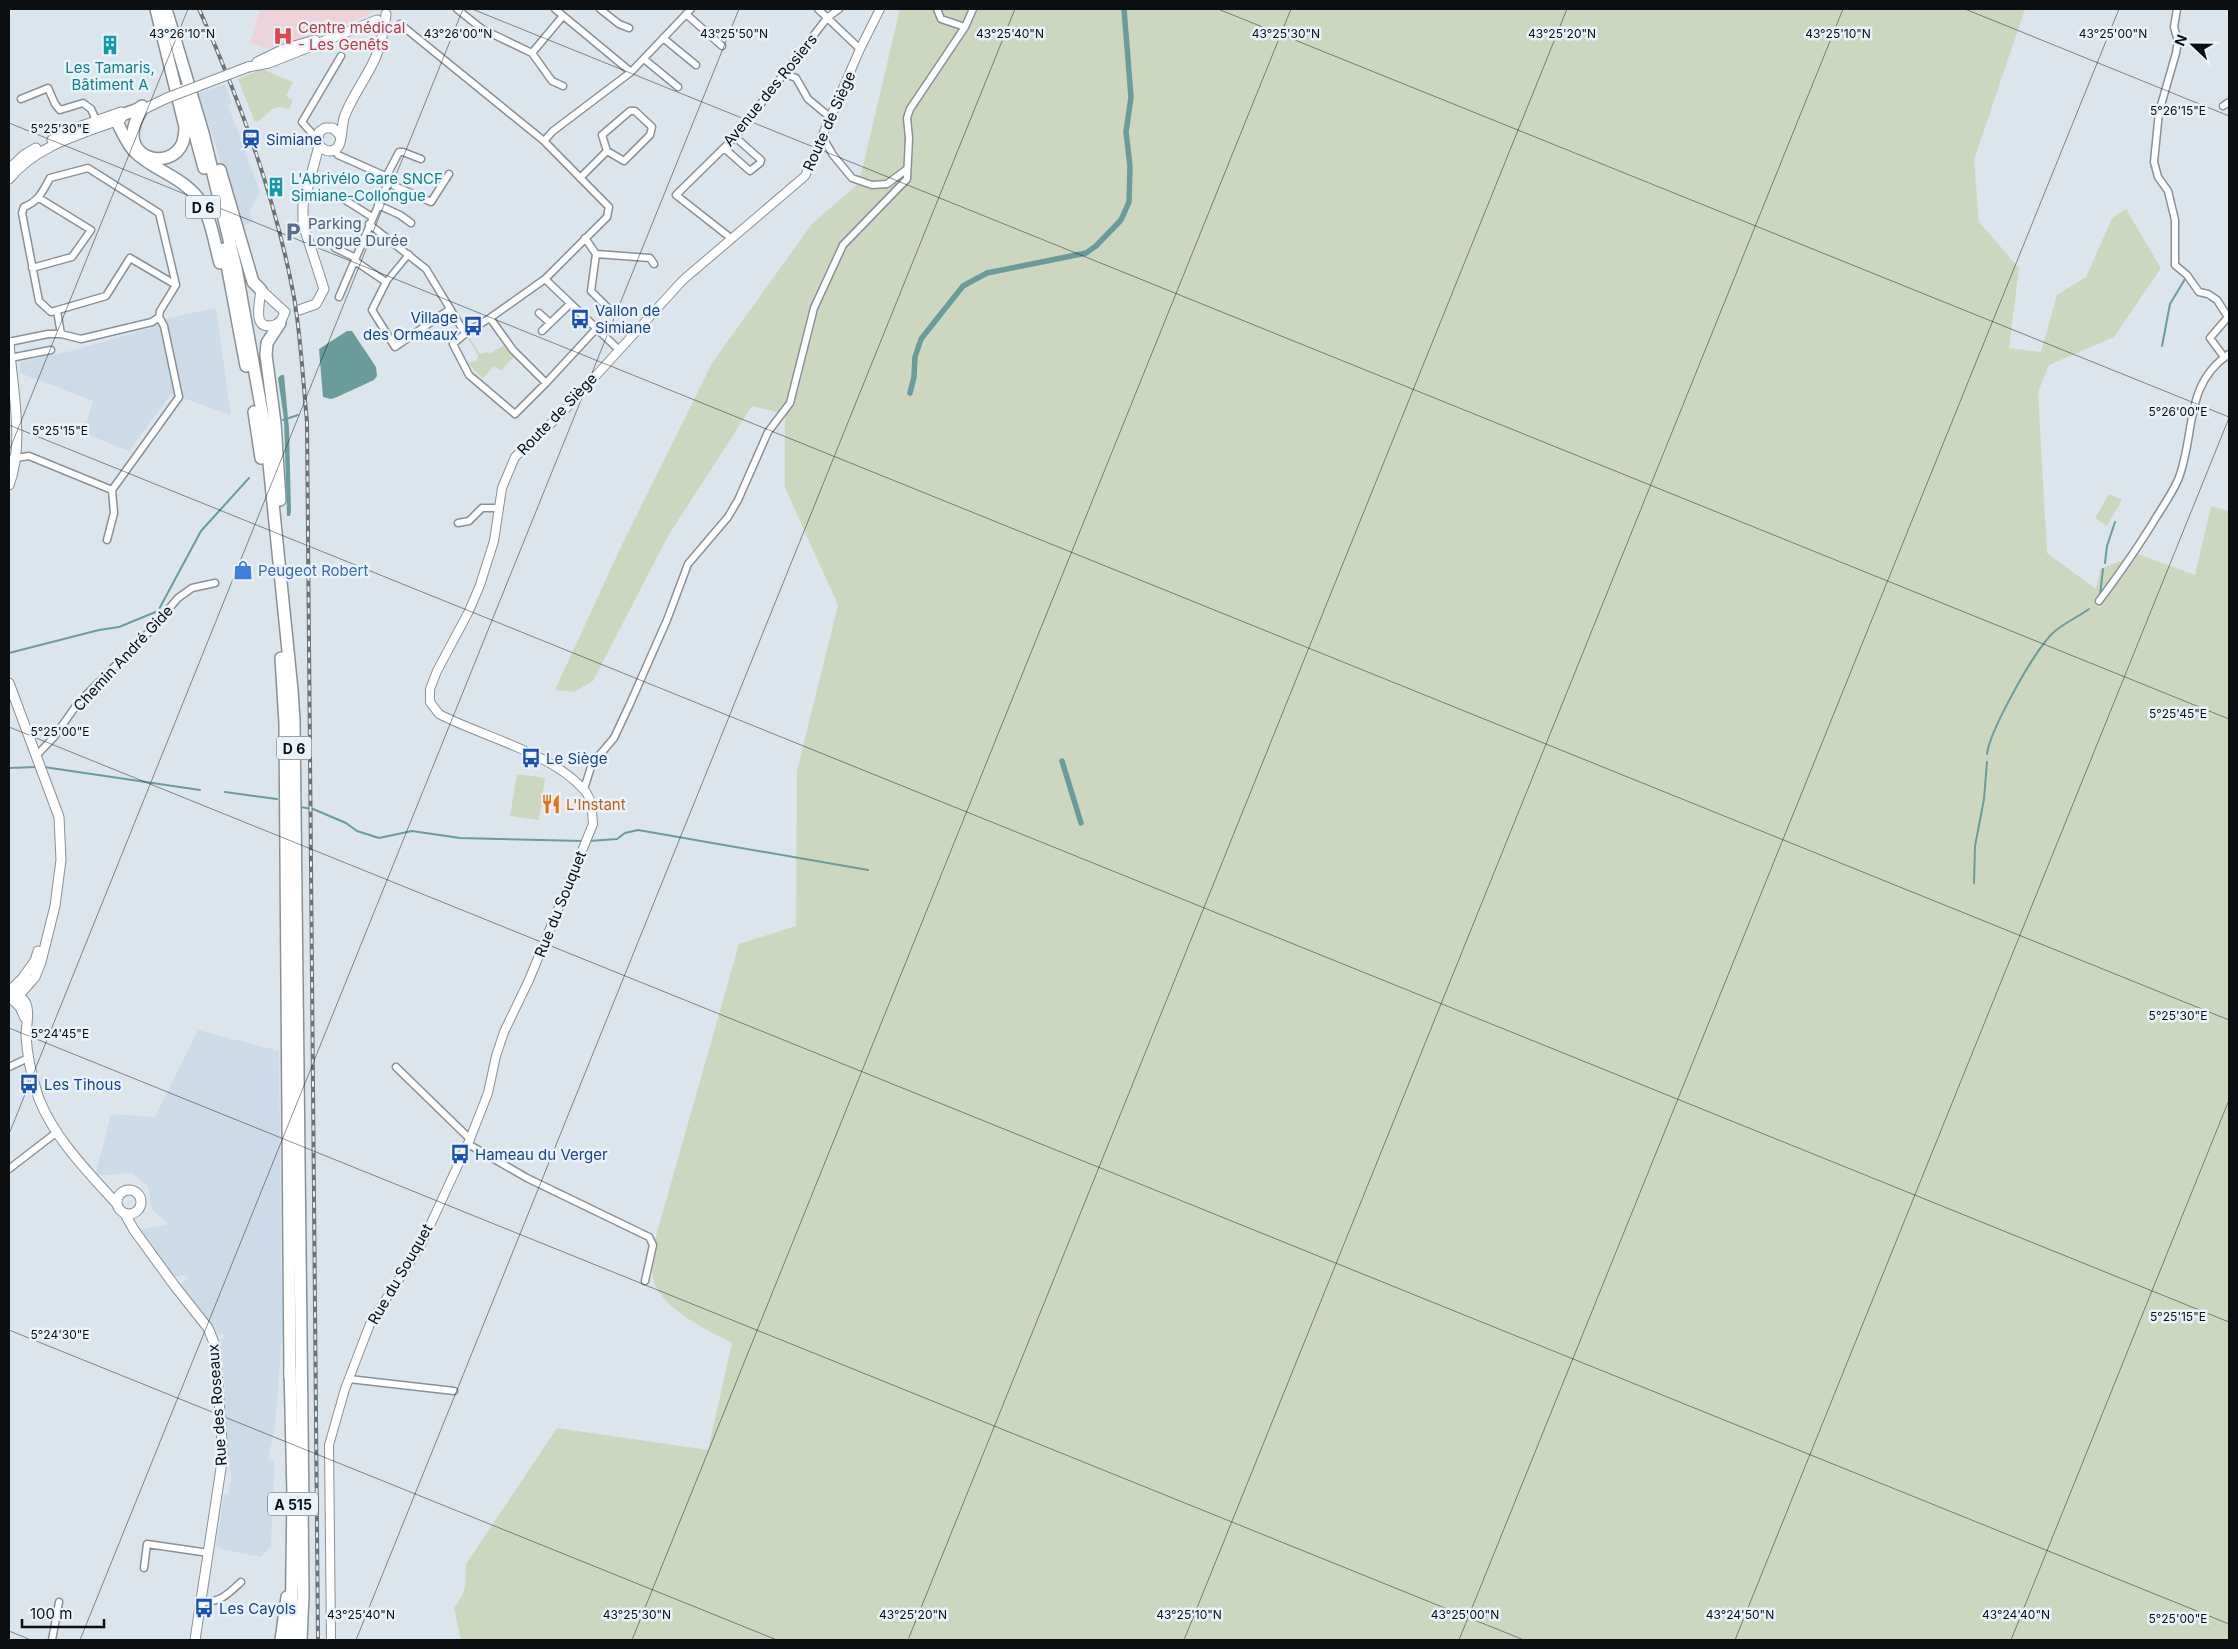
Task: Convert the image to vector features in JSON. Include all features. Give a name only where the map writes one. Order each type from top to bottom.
[{"type":"highway","points":[[141,108],[134,122],[132,137],[137,149],[149,158],[164,159],[176,152],[183,142],[184,119],[156,9]]},
{"type":"highway","name":"D 6","points":[[160,9],[223,243],[254,414],[265,488],[277,605],[284,703],[290,1368]]},
{"type":"highway","name":"D 6","points":[[166,9],[204,133],[236,268],[266,434],[288,647],[294,721],[302,1501]]},
{"type":"highway","points":[[175,39],[221,175],[253,282],[261,290]]},
{"type":"highway","points":[[116,120],[119,116],[141,108]]},
{"type":"highway","name":"D 6","points":[[116,120],[134,151],[197,196],[204,208],[238,328]]},
{"type":"highway","points":[[280,323],[267,343],[266,355],[275,422],[288,647]]},
{"type":"highway","points":[[281,1640],[286,1609],[290,1538],[290,1368]]},
{"type":"highway","name":"A 515","points":[[290,1368],[293,1494],[291,1640]]},
{"type":"highway","points":[[302,1501],[308,1544],[305,1640]]},
{"type":"highway","name":"A 515","points":[[301,1640],[303,1595],[302,1501]]},
{"type":"main road","points":[[248,67],[269,63],[381,16],[383,34],[370,71],[344,116],[336,145],[313,172]]},
{"type":"main road","points":[[9,169],[24,155],[39,146],[248,67],[285,51],[337,34]]},
{"type":"main road","points":[[285,51],[307,48]]},
{"type":"main road","points":[[292,311],[261,290],[258,312],[259,320],[264,325],[270,327],[280,323],[292,311],[316,304],[324,288],[303,224],[303,205],[313,172],[318,143],[326,128],[344,116]]},
{"type":"main road","points":[[9,179],[25,162],[41,151],[100,123],[116,120]]},
{"type":"main road","points":[[326,128],[336,130],[336,145]]},
{"type":"main road","points":[[318,143],[336,145]]},
{"type":"main road","points":[[9,342],[16,430],[15,459],[9,485]]},
{"type":"main road","points":[[9,683],[40,760],[58,817],[61,860],[55,906],[35,978],[12,996]]},
{"type":"main road","points":[[12,996],[23,983],[24,976],[35,960],[55,906]]},
{"type":"main road","name":"Rue des Roseaux","points":[[12,996],[26,1004],[28,1058],[40,1100],[57,1132],[103,1191],[114,1198],[119,1210],[129,1214],[131,1224],[174,1285],[208,1328],[215,1345],[223,1456],[195,1640]]},
{"type":"main road","points":[[114,1198],[129,1190],[137,1193],[140,1204],[129,1214]]},
{"type":"street","points":[[457,9],[482,29],[532,54],[552,81],[563,86]]},
{"type":"street","points":[[554,9],[631,72]]},
{"type":"street","points":[[600,9],[619,24],[629,28]]},
{"type":"street","points":[[818,9],[860,49]]},
{"type":"street","name":"Avenue des Rosiers","points":[[732,239],[676,195],[735,137],[827,18],[839,9]]},
{"type":"street","name":"Route de Siège","points":[[584,789],[554,765],[452,721],[439,714],[430,702],[430,689],[437,671],[470,611],[480,585],[494,540],[502,488],[515,456],[561,414],[618,349],[683,280],[805,176],[860,49],[880,9]]},
{"type":"street","points":[[937,9],[941,19],[964,27]]},
{"type":"street","points":[[584,789],[592,764],[614,738],[629,706],[667,620],[688,564],[728,517],[738,500],[768,432],[790,402],[814,308],[843,245],[907,179],[909,138],[907,118],[910,109],[964,27],[973,9]]},
{"type":"street","points":[[2099,601],[2136,552],[2172,491],[2182,467],[2195,397],[2207,375],[2227,355],[2210,338],[2228,317],[2217,300],[2208,294],[2199,292],[2187,275],[2175,265],[2175,220],[2168,191],[2158,177],[2154,162],[2159,112],[2178,41],[2174,27],[2177,9]]},
{"type":"street","points":[[544,141],[553,131],[631,72],[688,12],[722,46]]},
{"type":"street","points":[[532,54],[562,17]]},
{"type":"street","points":[[400,24],[544,141],[610,207],[607,217],[545,278],[490,318],[467,332],[453,344],[464,362],[469,375],[515,414],[546,384],[596,329]]},
{"type":"street","points":[[663,38],[696,65]]},
{"type":"street","points":[[269,63],[285,51]]},
{"type":"street","points":[[302,122],[341,56]]},
{"type":"street","points":[[644,59],[678,87]]},
{"type":"street","points":[[785,74],[796,78],[808,99],[830,118]]},
{"type":"street","points":[[21,100],[48,88],[55,104],[60,110],[84,103],[100,123]]},
{"type":"street","points":[[635,111],[652,127],[650,135],[624,161],[607,151],[602,135],[624,114],[635,111]]},
{"type":"street","points":[[302,122],[313,129],[326,128]]},
{"type":"street","points":[[302,122],[318,143]]},
{"type":"street","points":[[822,136],[852,178],[872,185],[887,184],[907,169]]},
{"type":"street","points":[[724,148],[750,171],[761,160],[735,137]]},
{"type":"street","points":[[336,145],[338,155],[431,202],[449,174]]},
{"type":"street","points":[[580,178],[607,151]]},
{"type":"street","points":[[339,297],[399,152],[421,159]]},
{"type":"street","points":[[9,342],[61,334],[81,339],[152,322],[159,317],[176,285],[159,213],[88,168],[50,178],[39,198],[24,207],[22,213],[39,301],[51,312],[106,296],[130,258],[176,285]]},
{"type":"street","points":[[32,268],[72,257],[91,230],[39,198]]},
{"type":"street","points":[[342,198],[372,217]]},
{"type":"street","points":[[378,205],[400,215],[411,223]]},
{"type":"street","points":[[369,224],[426,268],[450,309],[467,332]]},
{"type":"street","points":[[585,238],[596,254],[591,291],[612,312]]},
{"type":"street","points":[[335,248],[386,282]]},
{"type":"street","points":[[409,254],[386,282],[372,310],[395,347],[450,309]]},
{"type":"street","points":[[596,254],[650,258],[654,264]]},
{"type":"street","points":[[545,278],[618,349]]},
{"type":"street","points":[[542,331],[570,304]]},
{"type":"street","points":[[57,311],[61,334]]},
{"type":"street","points":[[539,313],[550,323]]},
{"type":"street","points":[[107,540],[114,513],[112,490],[179,398],[164,326],[159,317]]},
{"type":"street","points":[[490,318],[513,350],[546,384]]},
{"type":"street","points":[[10,358],[51,350]]},
{"type":"street","points":[[15,459],[29,456],[112,490]]},
{"type":"street","points":[[458,524],[468,521],[482,508],[499,508]]},
{"type":"street","name":"Chemin André Gide","points":[[40,760],[78,703],[149,632],[178,598],[192,588],[215,583]]},
{"type":"street","name":"Rue du Souquet","points":[[331,1640],[329,1445],[349,1379],[370,1324],[421,1245],[469,1141],[488,1094],[496,1056],[504,1032],[529,980],[593,824],[592,806],[584,789]]},
{"type":"street","points":[[9,1066],[28,1058]]},
{"type":"street","points":[[396,1067],[469,1141],[527,1178],[649,1237],[653,1245],[645,1281]]},
{"type":"street","points":[[9,1170],[57,1132]]},
{"type":"street","points":[[349,1379],[454,1391]]},
{"type":"street","points":[[144,1568],[148,1544],[209,1553]]},
{"type":"street","points":[[201,1602],[222,1600],[241,1582]]},
{"type":"street","points":[[52,1640],[59,1602]]},
{"type":"shaded area","name":"Centre médical - Les Genêts","points":[[260,9],[377,10],[339,28],[269,49],[250,43]]},
{"type":"shaded area","points":[[900,9],[2025,9],[1974,160],[1979,222],[2019,268],[2009,348],[2041,352],[2057,295],[2086,277],[2112,218],[2126,209],[2161,268],[2114,337],[2049,365],[2038,392],[2047,553],[2096,589],[2100,569],[2138,554],[2195,575],[2211,506],[2229,511],[2229,1640],[461,1640],[454,1608],[461,1598],[464,1588],[466,1564],[557,1428],[708,1450],[732,1343],[698,1325],[675,1309],[657,1289],[653,1278],[652,1265],[654,1243],[739,944],[796,926],[797,771],[838,605],[785,488],[785,414],[752,406],[668,536],[593,681],[574,692],[555,690],[618,553],[712,363],[812,224],[859,183]]},
{"type":"shaded area","points":[[262,69],[293,82],[286,96],[293,100],[289,109],[277,107],[255,122],[238,79]]},
{"type":"shaded area","points":[[225,84],[232,103],[228,105],[260,192],[250,211],[253,222],[243,226],[198,94]]},
{"type":"shaded area","points":[[216,308],[231,415],[171,394],[129,451],[83,433],[93,401],[20,373],[20,362],[71,351],[150,328],[168,318]]},
{"type":"shaded area","points":[[347,331],[352,331],[376,367],[377,376],[374,380],[337,397],[331,399],[323,397],[319,349]]},
{"type":"shaded area","points":[[470,338],[480,354],[488,352],[490,354],[504,345],[514,357],[501,371],[494,366],[483,379],[468,363],[477,361],[478,355],[468,339]]},
{"type":"shaded area","points":[[284,375],[289,429],[290,516],[287,516],[284,419],[278,378]]},
{"type":"shaded area","points":[[2109,494],[2122,500],[2107,526],[2095,518]]},
{"type":"shaded area","points":[[517,774],[545,778],[539,820],[510,816]]},
{"type":"shaded area","points":[[198,1030],[279,1051],[282,1337],[275,1428],[268,1459],[275,1461],[271,1546],[261,1557],[220,1549],[216,1546],[224,1494],[228,1495],[231,1479],[229,1456],[226,1456],[222,1393],[225,1391],[221,1339],[224,1339],[224,1334],[216,1334],[181,1290],[180,1286],[183,1281],[188,1280],[187,1275],[173,1277],[138,1230],[169,1224],[152,1210],[148,1186],[132,1173],[95,1176],[111,1114],[155,1117]]},
{"type":"waterway","points":[[910,393],[914,377],[915,357],[921,339],[963,286],[987,273],[1086,253],[1096,246],[1121,220],[1129,202],[1130,166],[1126,132],[1131,97],[1124,9]]},
{"type":"waterway","points":[[2162,346],[2170,304],[2185,279]]},
{"type":"waterway","points":[[283,420],[298,415]]},
{"type":"waterway","points":[[9,653],[99,630],[119,627],[158,611],[201,531],[249,478]]},
{"type":"waterway","points":[[2105,563],[2107,546],[2115,522]]},
{"type":"waterway","points":[[2100,596],[2103,569]]},
{"type":"waterway","points":[[1987,754],[1996,727],[2036,655],[2054,632],[2089,609]]},
{"type":"waterway","points":[[1062,761],[1081,823]]},
{"type":"waterway","points":[[1974,883],[1975,846],[1984,799],[1987,762]]},
{"type":"waterway","points":[[9,768],[36,767]]},
{"type":"waterway","points":[[44,767],[200,790]]},
{"type":"waterway","points":[[225,792],[277,799]]},
{"type":"waterway","points":[[300,807],[313,809],[346,823],[357,831],[379,838],[412,831],[460,838],[584,841]]},
{"type":"waterway","points":[[589,841],[617,839],[625,833],[638,830],[868,870]]},
{"type":"railway","points":[[199,9],[243,114],[277,222],[294,297],[307,422],[318,1640]]},
{"type":"place","name":"Centre médical - Les Genêts","points":[[283,36]]},
{"type":"place","name":"Les Tamaris, Bâtiment A","points":[[110,45]]},
{"type":"place","name":"Simiane","points":[[251,139]]},
{"type":"place","name":"L'Abrivélo Gare SNCF Simiane-Collongue","points":[[276,187]]},
{"type":"place","name":"Parking Longue Durée","points":[[293,232]]},
{"type":"place","name":"Vallon de Simiane","points":[[580,319]]},
{"type":"place","name":"Village des Ormeaux","points":[[473,326]]},
{"type":"place","name":"Peugeot Robert","points":[[243,570]]},
{"type":"place","name":"Le Siège","points":[[531,758]]},
{"type":"place","name":"L'Instant","points":[[551,804]]},
{"type":"place","name":"Les Tihous","points":[[29,1084]]},
{"type":"place","name":"Hameau du Verger","points":[[460,1154]]},
{"type":"place","name":"Les Cayols","points":[[204,1608]]}]
